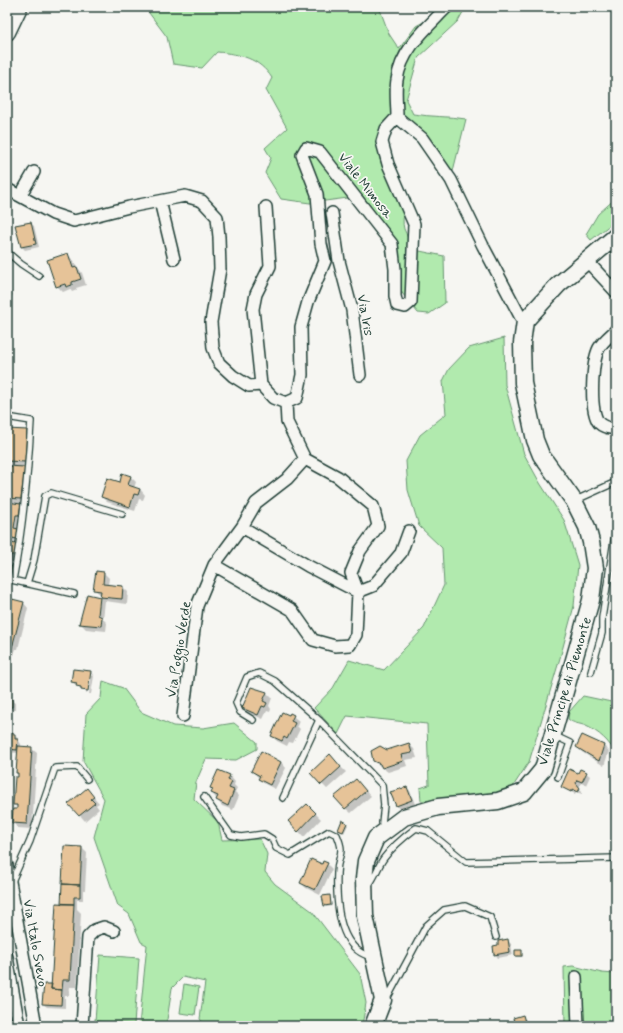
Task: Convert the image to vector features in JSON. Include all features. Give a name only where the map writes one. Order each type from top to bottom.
[{"type":"street","points":[[7,32],[19,7]]},
{"type":"street","points":[[447,7],[414,42],[402,62],[397,80],[397,117],[422,138],[451,180],[483,246],[520,316],[525,321],[558,285],[588,262],[616,236]]},
{"type":"street","name":"Viale Mimosa","points":[[325,261],[321,244],[317,194],[302,155],[306,148],[320,152],[392,244],[396,269],[396,305],[405,307],[411,302],[414,224],[388,164],[382,142],[386,129],[397,117]]},
{"type":"street","points":[[20,196],[34,172]]},
{"type":"street","points":[[7,189],[53,214],[74,221],[186,196],[202,201],[217,217],[220,269],[212,322],[213,348],[219,362],[233,376],[249,386],[261,385]]},
{"type":"street","points":[[160,201],[174,259]]},
{"type":"street","points":[[266,207],[270,266],[256,294],[253,309],[261,385],[273,398],[286,403],[296,398],[302,375],[301,327],[308,302],[325,261],[339,261]]},
{"type":"street","name":"Via Iris","points":[[332,214],[339,261],[352,310],[360,375]]},
{"type":"street","points":[[588,262],[616,292]]},
{"type":"street","name":"Viale Principe di Piemonte","points":[[383,1000],[365,916],[364,879],[366,862],[376,838],[404,817],[438,807],[498,801],[524,792],[543,769],[591,600],[594,578],[591,542],[587,527],[574,501],[541,455],[532,432],[523,383],[522,343],[525,321]]},
{"type":"street","points":[[616,330],[599,348],[592,376],[594,409],[599,422],[606,428],[616,429]]},
{"type":"street","points":[[214,565],[292,610],[313,640],[335,646],[350,645],[356,635],[358,592],[351,573],[360,551],[378,526],[374,506],[338,477],[304,459],[287,422],[286,403]]},
{"type":"street","name":"Via Poggio Verde","points":[[183,716],[197,606],[214,565],[242,527],[256,503],[287,479],[304,459]]},
{"type":"street","points":[[242,527],[358,592]]},
{"type":"street","points":[[358,592],[373,586],[401,553],[409,530]]},
{"type":"street","name":"Via Italo Svevo","points":[[7,865],[36,1026]]},
{"type":"street","points":[[82,1026],[88,937],[95,930],[104,927],[114,931]]},
{"type":"street","points":[[7,957],[19,1026]]},
{"type":"street","points":[[576,977],[578,1026]]},
{"type":"street","points":[[12,986],[29,984]]},
{"type":"street","points":[[373,1026],[383,1000]]},
{"type":"lane","points":[[7,252],[39,276]]},
{"type":"lane","points":[[7,417],[31,421],[29,468],[24,513],[10,579],[74,594]]},
{"type":"lane","points":[[574,501],[616,482]]},
{"type":"lane","points":[[27,583],[34,560],[46,496],[51,493],[122,514]]},
{"type":"lane","points":[[591,672],[602,633],[602,618],[615,534],[616,515]]},
{"type":"lane","points":[[253,720],[240,712],[236,703],[247,677],[259,673],[275,681],[319,720],[382,785],[384,805],[382,823],[390,826]]},
{"type":"lane","points":[[283,798],[319,720]]},
{"type":"lane","points":[[553,735],[570,743],[558,777]]},
{"type":"lane","points":[[11,885],[30,841],[55,768],[77,767],[87,779]]},
{"type":"lane","points":[[204,797],[231,835],[241,837],[264,834],[272,839],[276,848],[290,855],[329,831],[337,834],[342,848],[337,871],[338,902],[345,935],[355,950],[362,955],[373,957]]},
{"type":"lane","points":[[364,879],[370,883],[376,875],[383,859],[399,840],[416,828],[428,831],[466,862],[616,858]]},
{"type":"lane","points":[[383,1000],[389,995],[426,926],[444,910],[465,906],[490,917],[496,936]]},
{"type":"green space","points":[[148,7],[379,7],[389,34],[399,49],[416,26],[452,7],[462,7],[463,12],[458,21],[418,58],[406,100],[413,114],[466,119],[453,171],[426,135],[404,115],[390,116],[382,130],[379,142],[379,153],[382,164],[403,210],[403,227],[408,238],[410,249],[444,256],[445,303],[429,314],[418,313],[402,293],[387,230],[363,196],[310,203],[281,199],[265,173],[271,158],[265,148],[287,128],[266,90],[272,78],[261,66],[248,58],[225,53],[217,52],[202,68],[173,64],[167,37],[149,13]]},
{"type":"green space","points":[[616,198],[616,220],[591,240],[586,234],[598,214]]},
{"type":"green space","points":[[504,338],[505,385],[524,454],[540,483],[564,520],[578,565],[574,606],[529,762],[512,788],[492,795],[421,801],[420,788],[429,785],[427,724],[347,716],[338,734],[314,708],[333,688],[349,660],[384,670],[424,628],[444,585],[442,548],[419,526],[408,490],[406,461],[420,435],[446,414],[443,381],[449,369],[469,348]]},
{"type":"green space","points":[[103,681],[123,688],[141,712],[173,726],[203,728],[234,723],[257,742],[257,749],[236,760],[206,759],[196,782],[194,799],[218,822],[222,840],[260,839],[267,854],[265,872],[275,884],[312,911],[360,974],[366,1003],[362,1026],[206,1026],[200,1019],[205,982],[183,977],[172,988],[166,1026],[139,1026],[147,945],[141,942],[129,914],[118,906],[94,837],[104,799],[83,761],[86,714],[101,698]]},
{"type":"green space","points":[[583,696],[616,703],[616,754],[607,741],[595,731],[586,726],[574,723],[568,719],[569,712]]},
{"type":"green space","points":[[100,955],[139,958],[134,1024],[95,1021]]},
{"type":"green space","points":[[573,966],[602,973],[616,974],[616,1026],[565,1026],[564,967]]},
{"type":"green space","points":[[184,984],[199,987],[195,1015],[180,1013]]},
{"type":"building","points":[[31,222],[36,244],[21,247],[15,225]]},
{"type":"building","points":[[68,253],[73,268],[77,267],[81,279],[72,282],[72,285],[66,287],[65,284],[56,287],[47,260]]},
{"type":"building","points":[[7,429],[27,430],[25,462],[7,461]]},
{"type":"building","points":[[7,466],[25,467],[21,499],[7,498]]},
{"type":"building","points":[[122,473],[131,476],[128,485],[140,489],[138,495],[134,494],[130,507],[101,497],[107,478],[120,482]]},
{"type":"building","points":[[7,502],[21,504],[19,515],[16,515],[14,528],[18,529],[17,539],[7,537]]},
{"type":"building","points":[[7,542],[16,544],[15,555],[11,555],[9,566],[13,567],[12,573],[7,572]]},
{"type":"building","points":[[96,571],[104,572],[103,584],[123,586],[122,599],[100,597],[101,591],[93,590]]},
{"type":"building","points":[[87,594],[100,597],[98,615],[102,617],[101,626],[79,624]]},
{"type":"building","points":[[12,599],[24,602],[13,644],[7,643],[7,620]]},
{"type":"building","points":[[7,643],[13,644],[7,662]]},
{"type":"building","points":[[73,669],[91,671],[88,691],[81,690],[81,687],[76,686],[77,683],[71,682]]},
{"type":"building","points":[[251,687],[267,692],[263,701],[267,703],[265,707],[262,706],[258,715],[242,708]]},
{"type":"building","points":[[7,699],[12,699],[12,707],[7,707]]},
{"type":"building","points":[[282,712],[289,715],[290,713],[294,715],[291,721],[295,723],[287,739],[284,737],[282,741],[271,736]]},
{"type":"building","points":[[7,733],[15,734],[15,739],[18,739],[17,750],[7,749]]},
{"type":"building","points":[[582,735],[604,745],[599,761],[576,747]]},
{"type":"building","points":[[409,743],[412,753],[401,755],[403,761],[382,768],[380,764],[373,761],[371,751],[380,746],[387,750]]},
{"type":"building","points":[[18,746],[32,747],[27,824],[12,823],[13,809],[17,809],[17,805],[13,805],[15,777],[18,777],[18,773],[16,773]]},
{"type":"building","points":[[261,751],[281,762],[270,785],[258,779],[260,776],[251,771]]},
{"type":"building","points":[[330,754],[341,767],[321,785],[310,773]]},
{"type":"building","points":[[569,769],[578,773],[580,769],[587,772],[582,782],[577,780],[576,783],[580,788],[578,792],[573,789],[571,792],[561,787]]},
{"type":"building","points":[[218,770],[230,775],[228,780],[232,782],[229,788],[234,790],[228,806],[216,800],[218,796],[211,793],[213,789],[210,788]]},
{"type":"building","points":[[356,779],[366,791],[345,809],[334,797]]},
{"type":"building","points":[[407,787],[412,800],[396,806],[390,792]]},
{"type":"building","points":[[87,788],[94,797],[91,799],[95,803],[79,816],[68,804]]},
{"type":"building","points":[[307,804],[316,813],[298,832],[288,821]]},
{"type":"building","points":[[342,820],[347,823],[343,832],[338,830]]},
{"type":"building","points":[[64,846],[82,847],[80,885],[62,884]]},
{"type":"building","points":[[311,859],[322,864],[323,861],[328,863],[315,890],[300,883]]},
{"type":"building","points":[[62,884],[80,885],[80,897],[74,897],[74,904],[61,904]]},
{"type":"building","points":[[330,895],[331,905],[324,906],[322,896]]},
{"type":"building","points":[[56,903],[74,904],[70,980],[63,980],[62,990],[51,989]]},
{"type":"building","points":[[508,939],[510,952],[494,955],[493,946],[498,945],[498,941]]},
{"type":"building","points":[[515,950],[522,950],[522,956],[515,956]]},
{"type":"building","points":[[44,984],[52,984],[51,989],[62,990],[61,1005],[42,1004]]},
{"type":"building","points":[[523,1015],[526,1026],[515,1026],[513,1018]]}]
